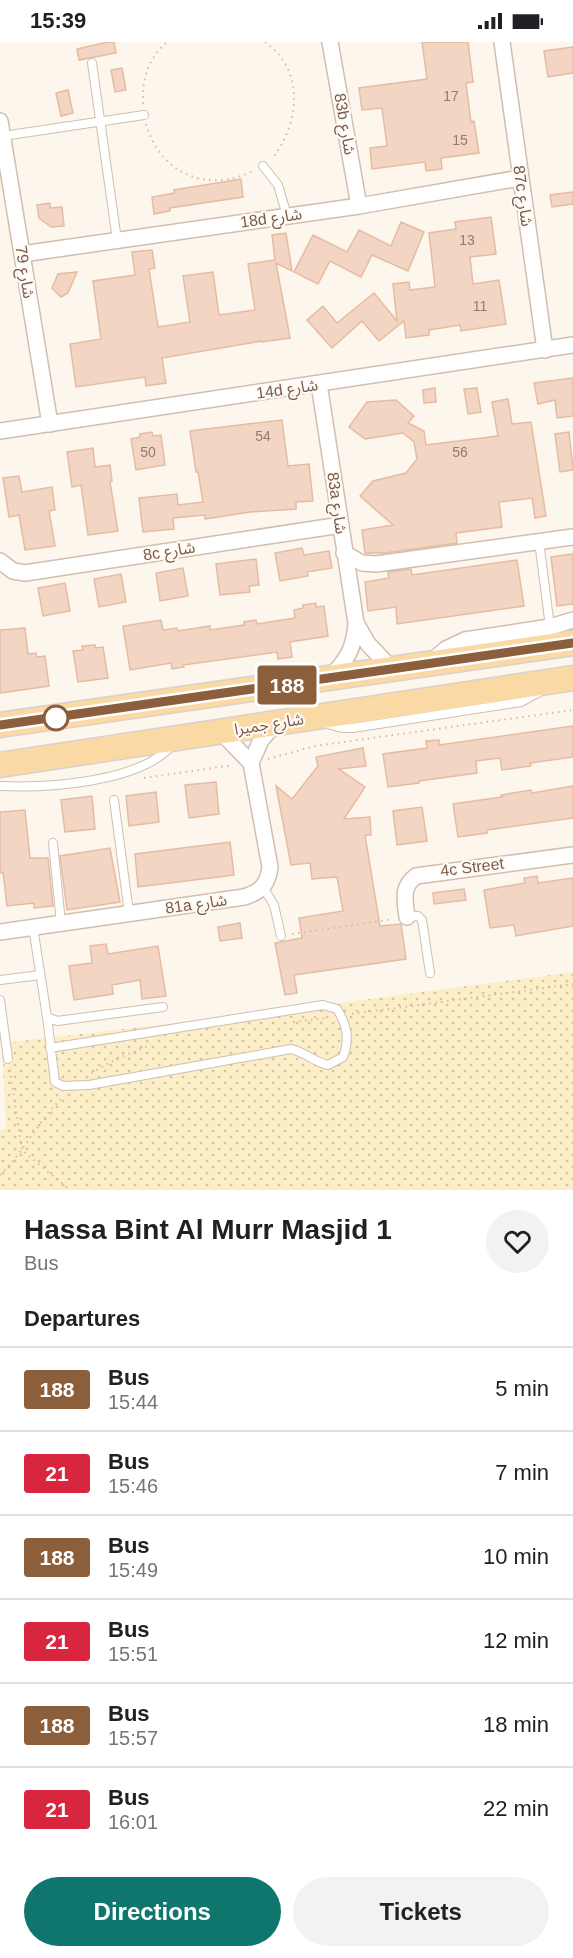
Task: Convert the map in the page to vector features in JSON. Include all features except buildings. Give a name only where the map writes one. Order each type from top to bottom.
[{"type":"main road","points":[[0,725],[573,643]]},
{"type":"main road","name":"شارع جميرا","points":[[0,765],[564,679]]},
{"type":"street","name":"83b شارع","points":[[330,42],[360,206]]},
{"type":"street","name":"87c شارع","points":[[502,42],[545,350]]},
{"type":"street","name":"شارع 79","points":[[1,128],[50,424]]},
{"type":"street","name":"18d شارع","points":[[22,254],[360,206],[520,178]]},
{"type":"street","name":"14d شارع","points":[[0,431],[573,345]]},
{"type":"street","name":"83a شارع","points":[[319,384],[356,623],[352,648],[329,679]]},
{"type":"street","name":"8c شارع","points":[[0,561],[13,572],[25,573],[340,525]]},
{"type":"street","points":[[344,554],[362,563],[376,564],[573,537]]},
{"type":"street","points":[[428,664],[446,649],[465,640],[550,627],[573,620]]},
{"type":"street","name":"83a شارع","points":[[356,623],[368,644],[393,670]]},
{"type":"street","points":[[251,763],[261,740],[276,723]]},
{"type":"street","points":[[220,731],[251,763],[270,867],[263,887]]},
{"type":"street","name":"4c Street","points":[[407,916],[404,893],[406,886],[416,876],[573,855]]},
{"type":"street","name":"81a شارع","points":[[0,932],[244,897],[255,894],[263,887]]},
{"type":"lane","points":[[92,63],[117,240]]},
{"type":"lane","points":[[1,128],[100,121],[144,115]]},
{"type":"lane","points":[[263,166],[278,185],[287,216]]},
{"type":"lane","points":[[539,541],[550,627]]},
{"type":"lane","points":[[0,786],[67,784],[128,771],[157,759],[179,738]]},
{"type":"lane","points":[[114,800],[129,913]]},
{"type":"lane","points":[[53,843],[61,923]]},
{"type":"lane","points":[[263,887],[274,905],[281,936]]},
{"type":"lane","points":[[407,916],[418,916],[422,920],[430,973]]},
{"type":"lane","points":[[33,927],[47,1017],[50,1048],[55,1082],[63,1086],[89,1085],[291,1049],[302,1051],[319,1063],[328,1065],[344,1057],[347,1032],[344,1021],[337,1010],[323,1005],[50,1048]]},
{"type":"lane","points":[[0,980],[40,975]]},
{"type":"lane","points":[[0,1000],[8,1059]]},
{"type":"lane","points":[[47,1017],[57,1021],[164,1007]]},
{"type":"path","points":[[167,42],[158,50],[146,71],[143,97],[144,115],[152,142],[161,156],[186,175],[206,180],[248,174],[263,166],[273,158],[288,135],[294,112],[294,89],[288,69],[276,52],[265,42]]},
{"type":"path","points":[[137,779],[251,763],[315,746],[573,710]]},
{"type":"path","points":[[281,936],[407,916]]},
{"type":"path","points":[[8,1059],[22,1150],[70,1190]]},
{"type":"sand","points":[[573,972],[573,1190],[0,1190],[0,1130],[6,1129],[2,1043],[272,1012]]},
{"type":"bus line","name":"188","points":[[0,725],[573,643]]}]
